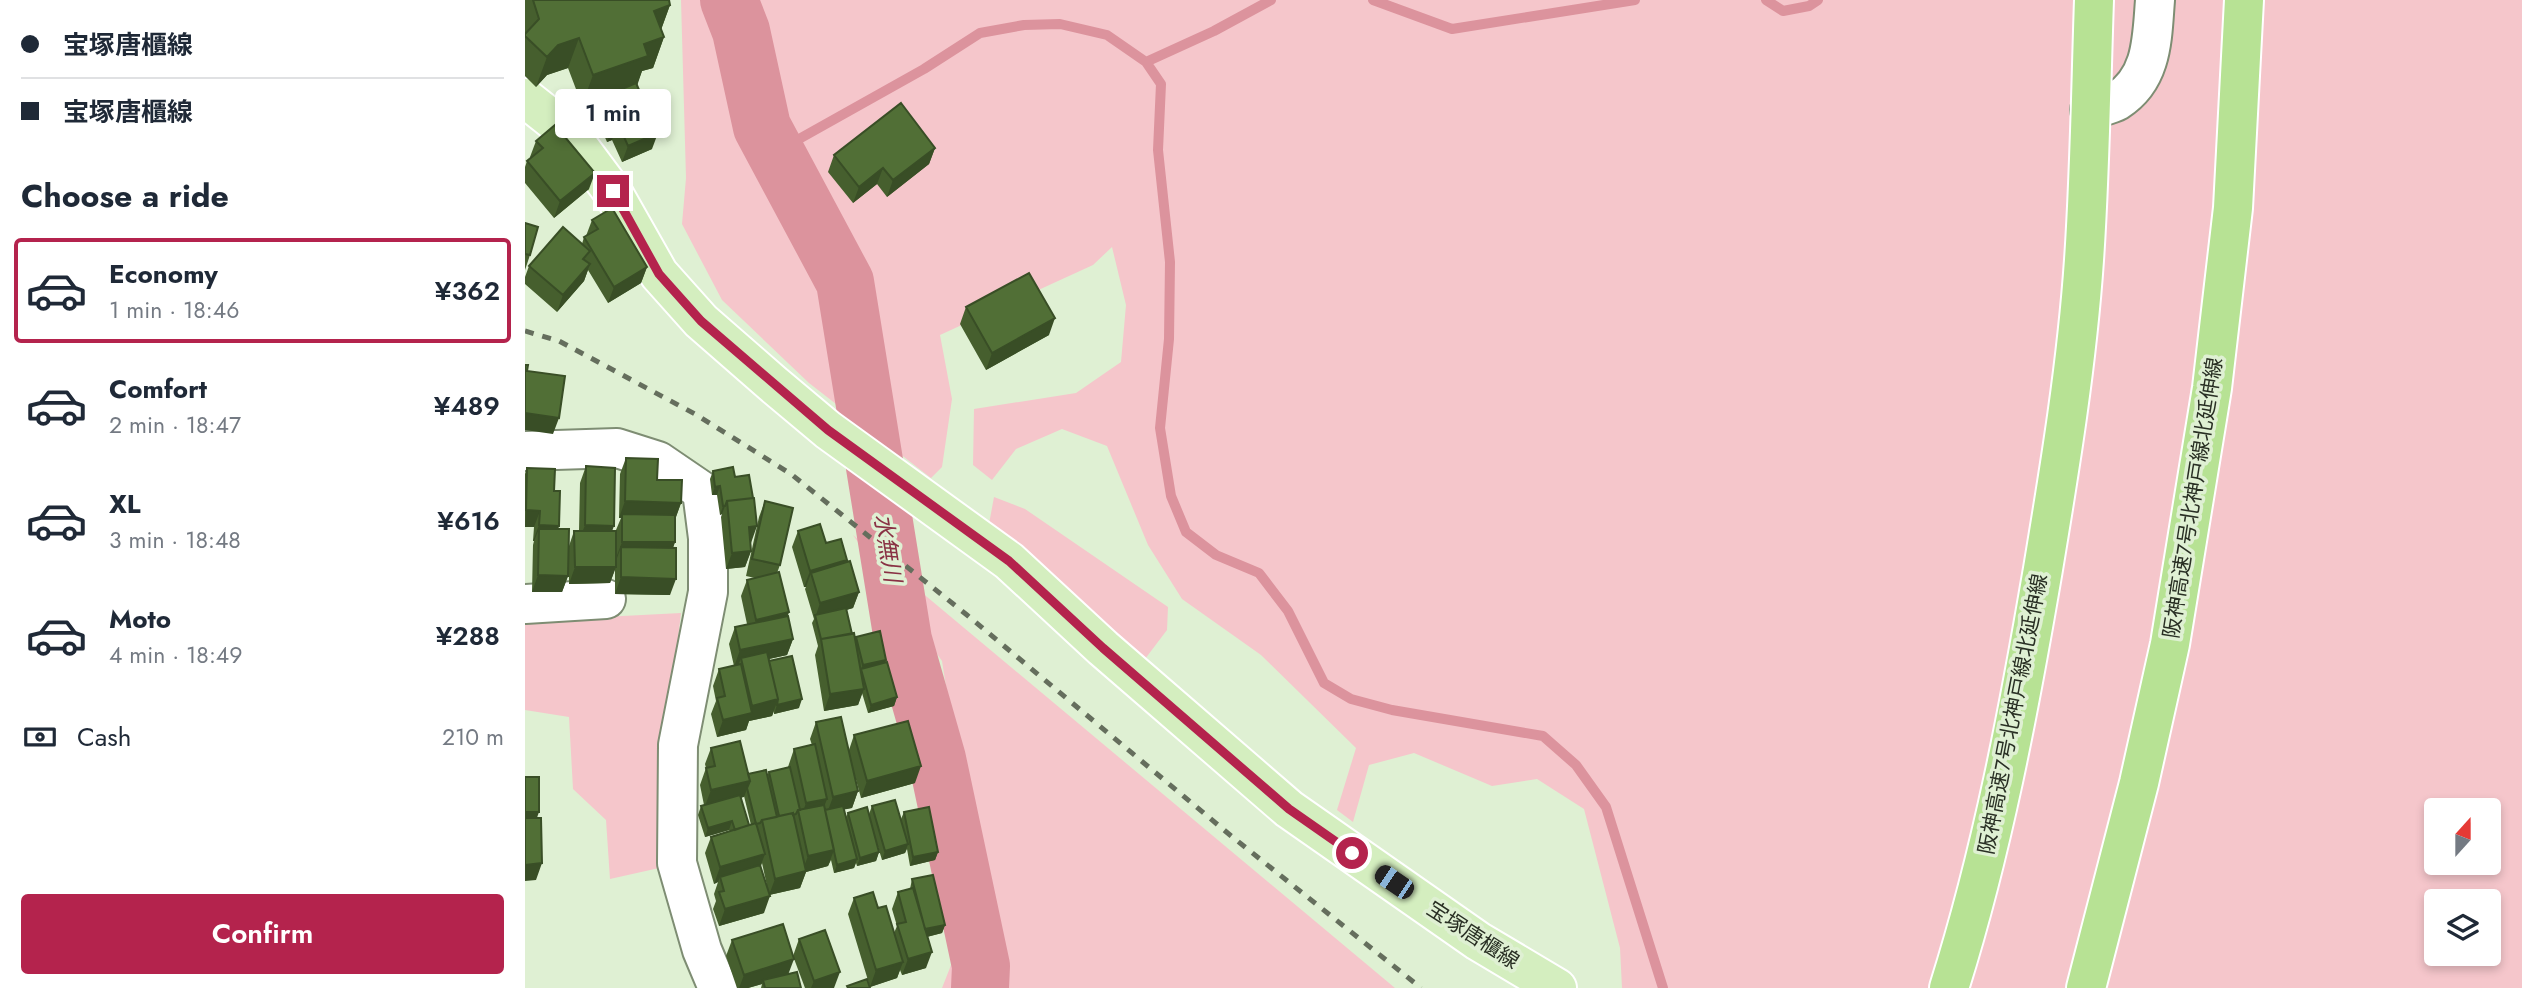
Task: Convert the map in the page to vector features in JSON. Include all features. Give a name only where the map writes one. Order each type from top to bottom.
[{"type":"highway","points":[[2090,110],[2094,0]]},
{"type":"highway","name":"阪神高速7号北神戸線北延伸線","points":[[2086,988],[2139,783],[2170,643],[2212,388],[2233,208],[2244,0]]},
{"type":"highway","name":"阪神高速７号北神戸線北延伸線","points":[[1949,988],[1994,819],[2029,651],[2065,437],[2084,260],[2090,110]]},
{"type":"main road","name":"宝塚唐櫃線","points":[[525,97],[568,132],[613,191],[659,274],[701,321],[828,430],[1009,561],[1103,648],[1289,809],[1478,941],[1557,988]]},
{"type":"street","points":[[2090,110],[2116,102],[2139,81],[2150,56],[2155,0]]},
{"type":"street","points":[[525,451],[617,448],[658,461],[702,491],[708,538],[708,592],[678,745],[677,863],[702,950],[718,988]]},
{"type":"street","points":[[525,604],[606,599]]},
{"type":"shaded area","points":[[681,0],[2522,0],[2522,988],[1622,988],[1620,948],[1584,809],[1537,779],[1492,786],[1414,753],[1369,765],[1353,822],[1337,810],[1356,748],[1261,655],[1182,599],[1148,545],[1107,446],[1062,429],[1016,449],[992,480],[973,465],[974,409],[1076,393],[1121,362],[1126,305],[1112,247],[1093,265],[940,335],[952,399],[942,467],[931,478],[809,383],[722,300],[682,224],[686,178]]},
{"type":"shaded area","points":[[994,497],[1025,509],[1168,607],[1167,630],[1145,659],[989,524]]},
{"type":"shaded area","points":[[853,535],[1395,988],[942,988],[979,894],[942,661]]},
{"type":"shaded area","points":[[681,613],[666,738],[668,866],[610,879],[606,820],[573,789],[569,717],[525,710],[525,621]]},
{"type":"building","points":[[533,0],[669,0],[670,5],[654,11],[664,37],[644,44],[648,56],[593,75],[579,38],[558,45],[547,57],[525,36],[539,19]]},
{"type":"building","points":[[636,83],[658,133],[628,146],[618,123],[613,125],[601,98]]},
{"type":"building","points":[[901,103],[935,148],[893,180],[883,168],[859,187],[834,155]]},
{"type":"building","points":[[555,125],[595,173],[560,201],[527,161],[543,148],[536,141]]},
{"type":"building","points":[[612,208],[647,267],[614,287],[584,237],[598,229],[592,220]]},
{"type":"building","points":[[525,223],[538,227],[530,255],[525,254]]},
{"type":"building","points":[[563,227],[590,251],[583,259],[590,264],[563,295],[529,266]]},
{"type":"building","points":[[1029,273],[1055,318],[992,353],[966,307]]},
{"type":"building","points":[[525,365],[528,365],[527,371],[565,376],[559,418],[525,413]]},
{"type":"building","points":[[626,458],[658,459],[657,480],[682,480],[681,503],[625,501]]},
{"type":"building","points":[[586,466],[615,468],[614,526],[585,525]]},
{"type":"building","points":[[733,467],[735,477],[749,475],[753,498],[727,501],[723,506],[720,486],[715,487],[713,471]]},
{"type":"building","points":[[527,468],[555,469],[554,491],[560,491],[559,526],[539,525],[540,511],[526,510]]},
{"type":"building","points":[[754,498],[757,526],[749,527],[751,551],[732,553],[727,501]]},
{"type":"building","points":[[765,501],[793,508],[780,565],[752,559]]},
{"type":"building","points":[[622,514],[675,515],[675,542],[622,542]]},
{"type":"building","points":[[820,524],[826,543],[841,539],[847,560],[810,571],[798,531]]},
{"type":"building","points":[[539,529],[569,529],[568,576],[538,575]]},
{"type":"building","points":[[574,531],[616,531],[616,567],[575,567]]},
{"type":"building","points":[[621,547],[676,548],[676,579],[621,577]]},
{"type":"building","points":[[850,561],[859,592],[820,603],[811,573]]},
{"type":"building","points":[[779,572],[789,612],[756,620],[747,580]]},
{"type":"building","points":[[846,608],[852,634],[821,639],[815,615]]},
{"type":"building","points":[[788,616],[793,639],[740,650],[735,627]]},
{"type":"building","points":[[880,631],[886,660],[863,665],[856,637]]},
{"type":"building","points":[[854,633],[864,689],[830,694],[821,639]]},
{"type":"building","points":[[767,652],[778,699],[752,706],[741,658]]},
{"type":"building","points":[[792,656],[802,699],[777,705],[769,661]]},
{"type":"building","points":[[887,662],[897,697],[871,705],[861,669]]},
{"type":"building","points":[[741,664],[752,713],[723,720],[717,698],[725,696],[719,669]]},
{"type":"building","points":[[841,717],[858,791],[833,797],[816,722]]},
{"type":"building","points":[[908,721],[921,766],[867,781],[854,735]]},
{"type":"building","points":[[740,741],[750,781],[711,790],[706,768],[715,766],[711,748]]},
{"type":"building","points":[[815,744],[827,799],[806,803],[794,749]]},
{"type":"building","points":[[790,767],[800,810],[793,815],[779,816],[769,772]]},
{"type":"building","points":[[766,770],[777,817],[756,824],[747,788],[750,781],[748,774]]},
{"type":"building","points":[[525,777],[539,777],[539,812],[525,812]]},
{"type":"building","points":[[740,795],[749,825],[735,830],[732,821],[708,828],[701,806]]},
{"type":"building","points":[[895,800],[908,844],[885,851],[872,806]]},
{"type":"building","points":[[824,805],[834,850],[808,856],[798,810]]},
{"type":"building","points":[[843,806],[857,859],[837,865],[825,810]]},
{"type":"building","points":[[867,807],[879,852],[860,858],[848,813]]},
{"type":"building","points":[[929,807],[938,852],[913,857],[904,812]]},
{"type":"building","points":[[793,813],[806,871],[775,879],[762,820]]},
{"type":"building","points":[[525,818],[541,818],[542,863],[525,865]]},
{"type":"building","points":[[756,823],[765,854],[720,867],[711,837]]},
{"type":"building","points":[[760,865],[770,896],[725,909],[719,892],[724,891],[720,877]]},
{"type":"building","points":[[933,875],[945,925],[925,929],[912,879]]},
{"type":"building","points":[[913,888],[932,952],[908,959],[897,924],[906,922],[898,892]]},
{"type":"building","points":[[873,892],[878,908],[886,906],[903,962],[876,970],[854,898]]},
{"type":"building","points":[[783,924],[794,959],[744,975],[732,940]]},
{"type":"building","points":[[825,930],[840,972],[814,981],[799,939]]},
{"type":"building","points":[[797,972],[801,988],[765,988],[763,980]]},
{"type":"building","points":[[867,979],[870,988],[847,986]]},
{"type":"waterway","name":"水無川","points":[[729,0],[741,31],[762,127],[845,282],[903,640],[937,759],[981,966],[980,988]]},
{"type":"waterway","points":[[1146,62],[1214,31],[1271,0]]},
{"type":"waterway","points":[[1373,0],[1452,29],[1635,0]]},
{"type":"waterway","points":[[1766,0],[1783,11],[1809,6],[1818,0]]},
{"type":"waterway","points":[[774,153],[924,69],[980,33],[1024,25],[1060,24],[1107,35],[1146,62],[1161,84],[1158,150],[1170,262],[1169,339],[1160,428],[1171,496],[1186,532],[1216,555],[1259,573],[1288,611],[1324,683],[1351,699],[1392,710],[1543,736],[1576,765],[1606,807],[1663,988]]},
{"type":"railway","points":[[525,331],[559,341],[695,414],[791,474],[967,615],[1230,835],[1421,988]]},
{"type":"route","points":[[613,191],[659,274],[701,321],[828,430],[1009,561],[1103,648],[1289,809],[1352,853]]}]
